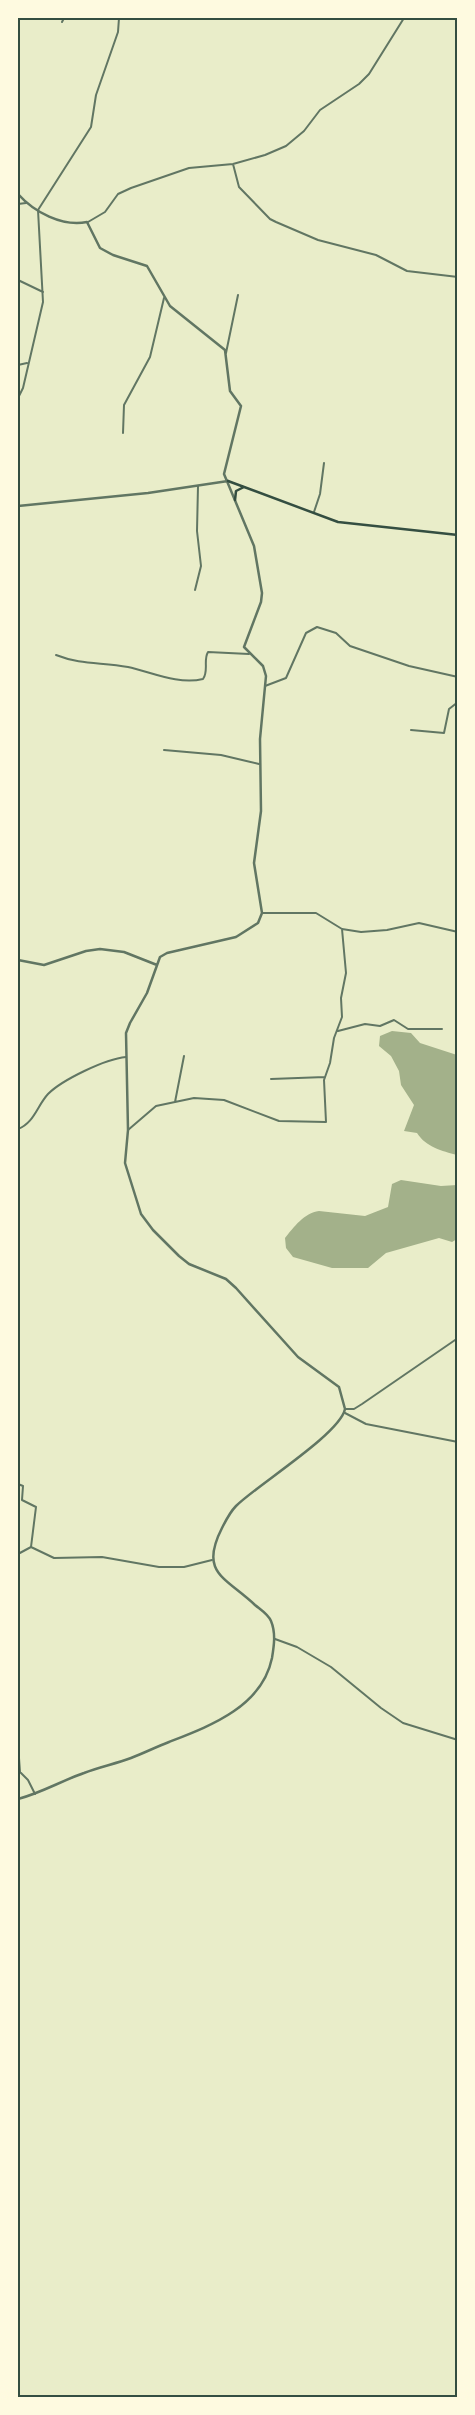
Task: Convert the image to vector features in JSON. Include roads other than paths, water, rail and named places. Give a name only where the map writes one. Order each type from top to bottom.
[{"type":"main road","points":[[228,481],[246,486],[332,520],[354,525],[458,535]]},
{"type":"main road","points":[[235,500],[236,492],[246,486]]},
{"type":"street","points":[[62,22],[64,18]]},
{"type":"street","points":[[18,398],[23,388],[42,309],[44,292],[38,210],[91,127],[96,95],[118,32],[119,18]]},
{"type":"street","points":[[18,194],[26,203],[62,222],[87,222],[105,212],[122,192],[189,168],[233,164],[277,151],[295,140],[320,110],[360,84],[369,74],[404,18]]},
{"type":"street","points":[[233,164],[240,187],[270,219],[318,240],[376,255],[407,271],[458,277]]},
{"type":"street","points":[[18,204],[26,203]]},
{"type":"street","points":[[87,222],[100,248],[113,255],[147,266],[170,306],[223,347],[226,353]]},
{"type":"street","points":[[18,280],[44,292]]},
{"type":"street","points":[[18,1800],[82,1773],[131,1758],[216,1724],[261,1687],[270,1668],[274,1640],[268,1617],[216,1571],[212,1560],[214,1545],[236,1506],[308,1450],[344,1414],[345,1409],[339,1387],[298,1357],[236,1288],[220,1276],[189,1264],[146,1221],[136,1203],[125,1163],[128,1130],[127,1029],[147,993],[163,954],[236,937],[258,923],[262,913],[254,873],[261,812],[259,764],[266,686],[264,670],[245,650],[245,643],[261,602],[262,593],[256,554],[225,469],[238,427],[241,406],[230,391],[226,353],[238,295]]},
{"type":"street","points":[[123,433],[124,404],[150,357],[164,298]]},
{"type":"street","points":[[18,365],[28,363]]},
{"type":"street","points":[[314,514],[320,494],[324,463]]},
{"type":"street","points":[[18,506],[148,493],[228,481]]},
{"type":"street","points":[[195,590],[201,566],[197,531],[198,485]]},
{"type":"street","points":[[266,686],[286,678],[306,633],[318,627],[336,633],[350,646],[409,666],[458,677]]},
{"type":"street","points":[[56,655],[81,663],[129,667],[153,675],[196,680],[205,677],[208,652],[249,654]]},
{"type":"street","points":[[411,730],[444,733],[449,709],[458,702]]},
{"type":"street","points":[[164,750],[221,755],[259,764]]},
{"type":"street","points":[[262,913],[316,913],[342,929],[372,932],[419,923],[458,932]]},
{"type":"street","points":[[128,1130],[156,1106],[194,1098],[216,1099],[279,1121],[324,1123],[328,1120],[323,1086],[342,1020],[341,998],[346,973],[342,929]]},
{"type":"street","points":[[18,960],[44,965],[86,951],[100,949],[124,952],[157,965]]},
{"type":"street","points":[[338,1031],[365,1024],[382,1026],[386,1021],[394,1020],[408,1029],[442,1030]]},
{"type":"street","points":[[175,1102],[184,1056]]},
{"type":"street","points":[[18,1129],[32,1118],[48,1094],[66,1081],[113,1059],[126,1057]]},
{"type":"street","points":[[271,1079],[325,1077]]},
{"type":"street","points":[[345,1409],[354,1409],[362,1404],[458,1338]]},
{"type":"street","points":[[344,1414],[366,1424],[458,1442]]},
{"type":"street","points":[[18,1484],[23,1486],[22,1500],[36,1507],[31,1547]]},
{"type":"street","points":[[31,1547],[54,1558],[102,1557],[159,1567],[184,1567],[212,1560]]},
{"type":"street","points":[[18,1554],[31,1547]]},
{"type":"street","points":[[274,1640],[297,1647],[331,1668],[403,1723],[458,1740]]},
{"type":"street","points":[[18,1744],[20,1772],[28,1780],[35,1794]]}]
